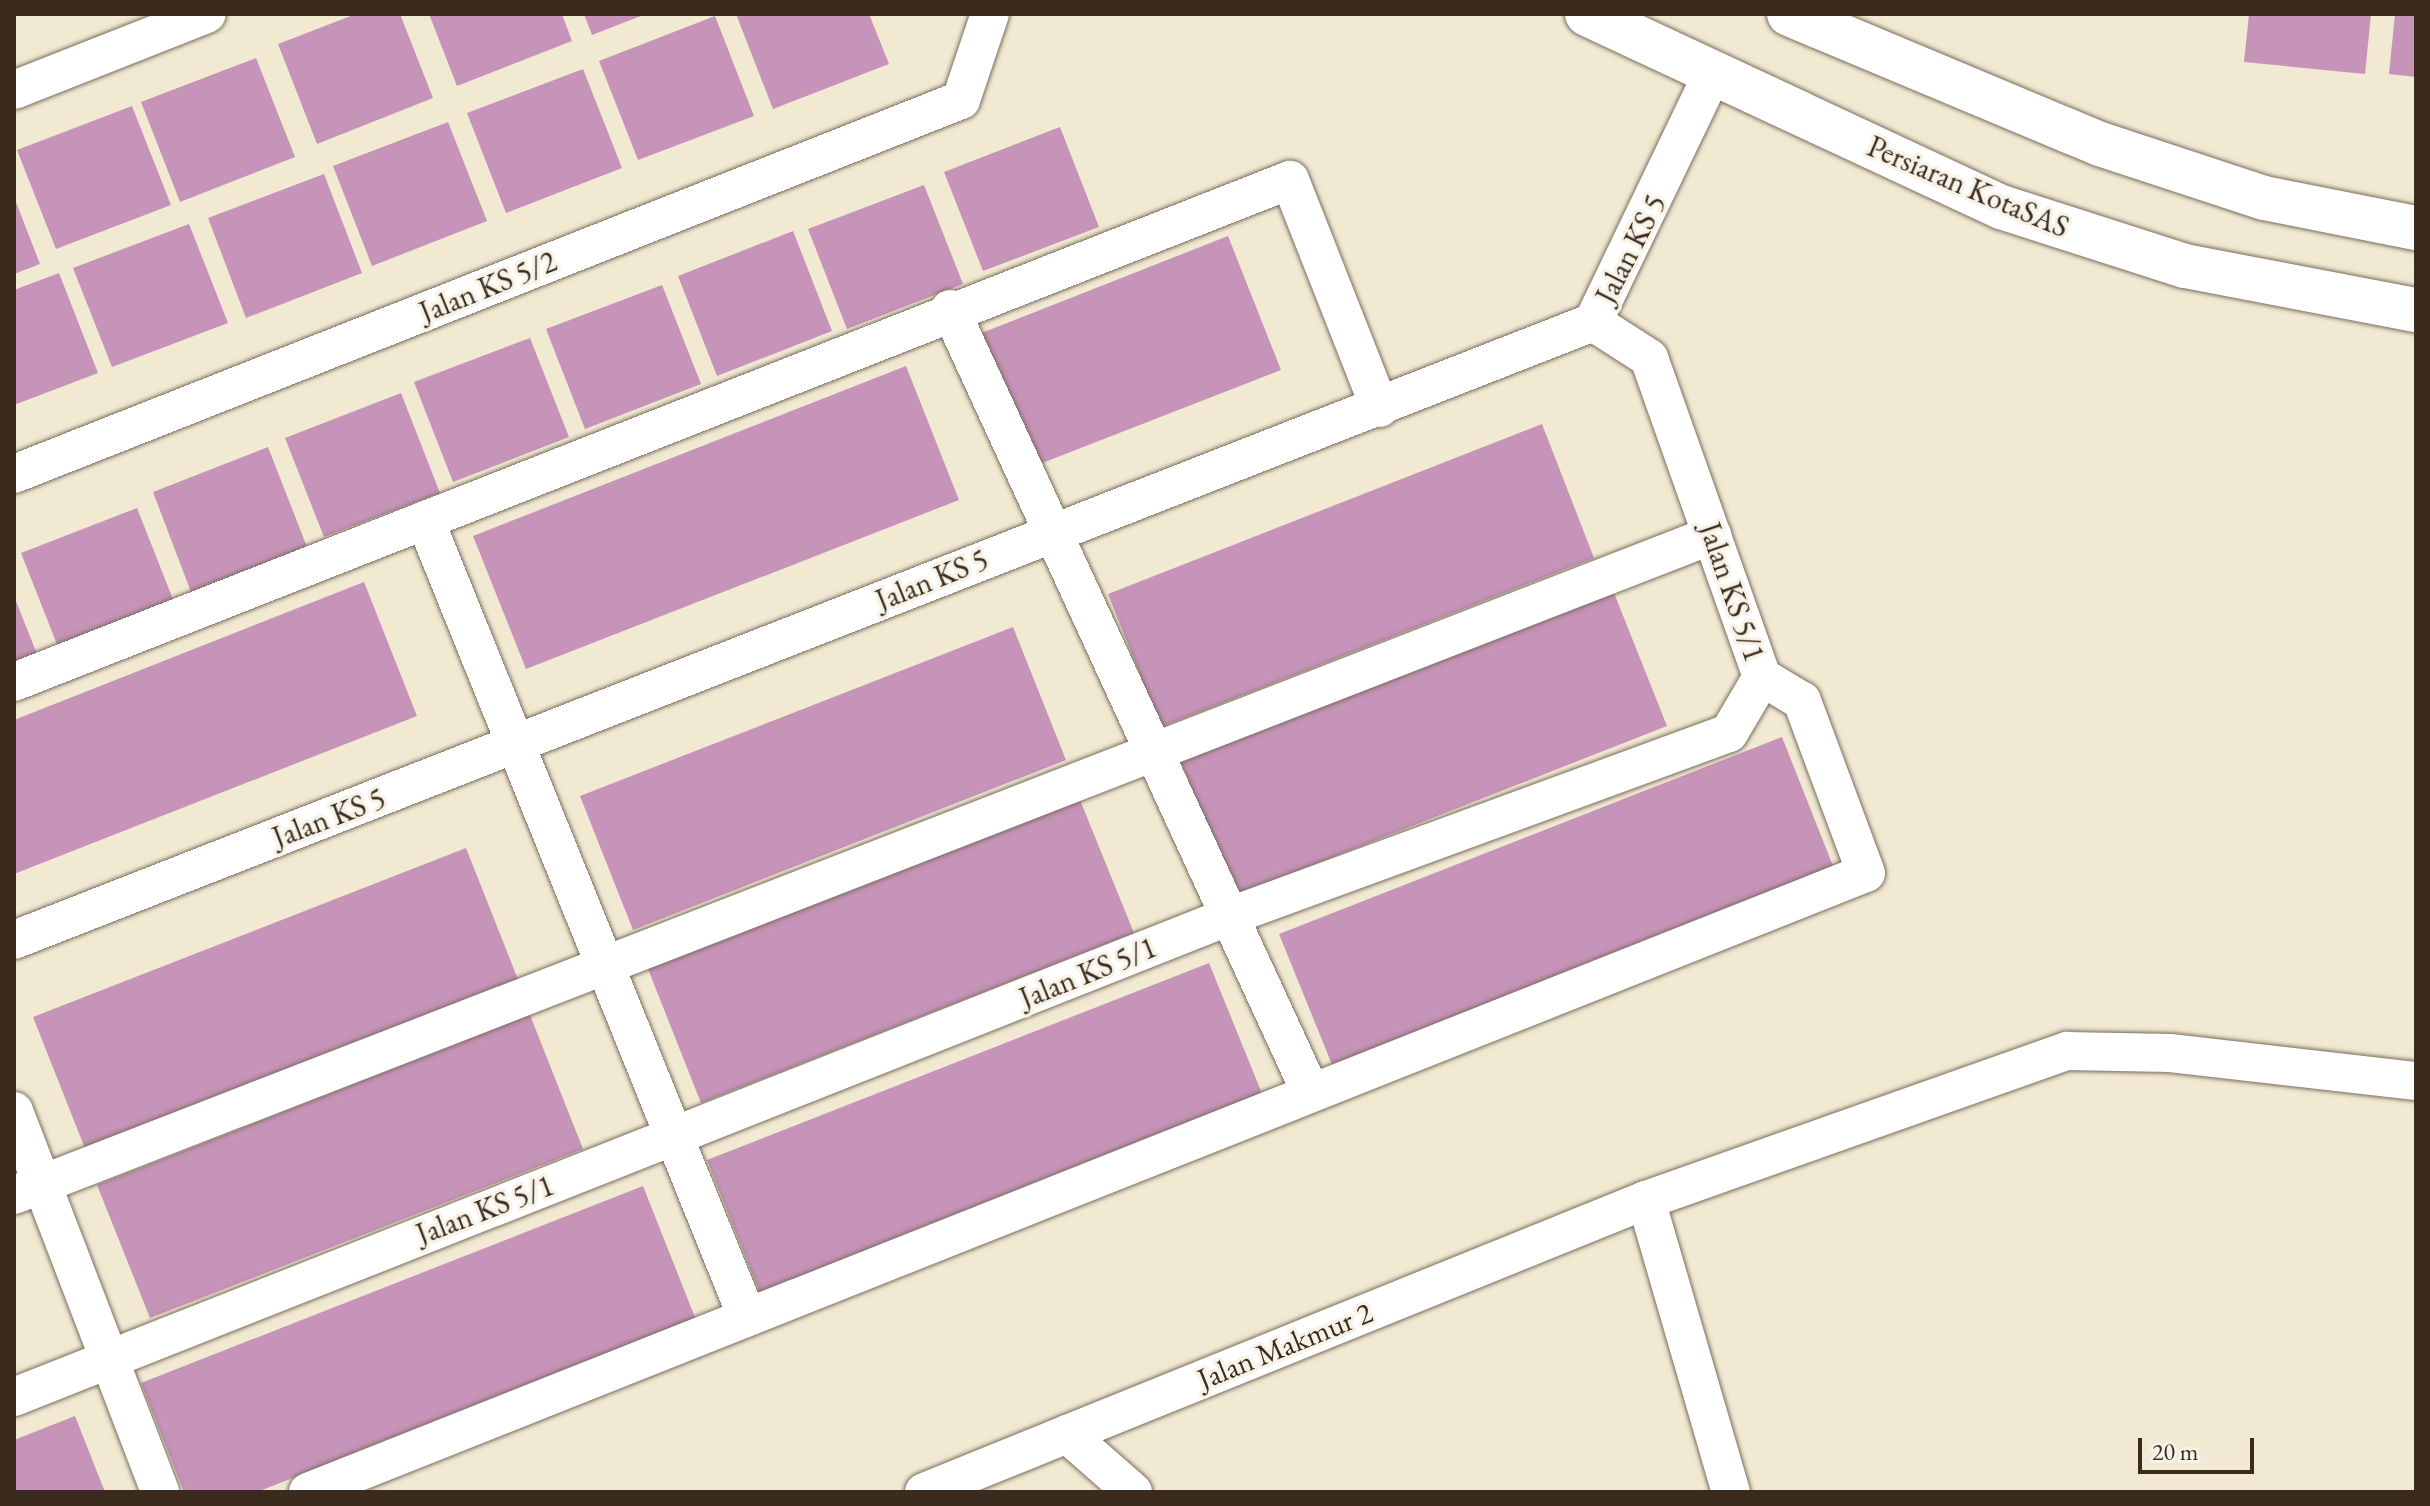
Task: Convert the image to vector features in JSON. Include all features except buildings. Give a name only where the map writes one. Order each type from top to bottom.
[{"type":"main road","name":"Persiaran KotaSAS","points":[[1587,14],[2001,207],[2084,235],[2284,290],[2416,310]]},
{"type":"main road","points":[[1789,14],[2100,144],[2264,198],[2416,228]]},
{"type":"street","points":[[14,90],[207,14]]},
{"type":"street","name":"Jalan KS 5/2","points":[[14,474],[961,100],[990,14]]},
{"type":"street","name":"Jalan KS 5","points":[[14,940],[516,746],[1053,531],[1380,408],[1593,322],[1713,73]]},
{"type":"street","points":[[14,682],[950,309],[1290,180],[1380,408]]},
{"type":"street","points":[[950,309],[1311,1093]]},
{"type":"street","name":"Jalan KS 5/1","points":[[14,1397],[1230,916],[1729,733],[1762,677],[1649,358],[1593,322]]},
{"type":"street","points":[[425,520],[747,1317]]},
{"type":"street","points":[[28,1189],[603,960],[1712,535]]},
{"type":"street","points":[[308,1492],[1866,873],[1802,701],[1762,677]]},
{"type":"street","name":"Jalan Makmur 2","points":[[924,1492],[1646,1200],[2067,1051],[2170,1053],[2416,1081]]},
{"type":"street","points":[[14,1111],[28,1189],[109,1358],[160,1492]]},
{"type":"street","points":[[1646,1200],[1731,1492]]},
{"type":"street","points":[[1067,1434],[1133,1492]]}]
